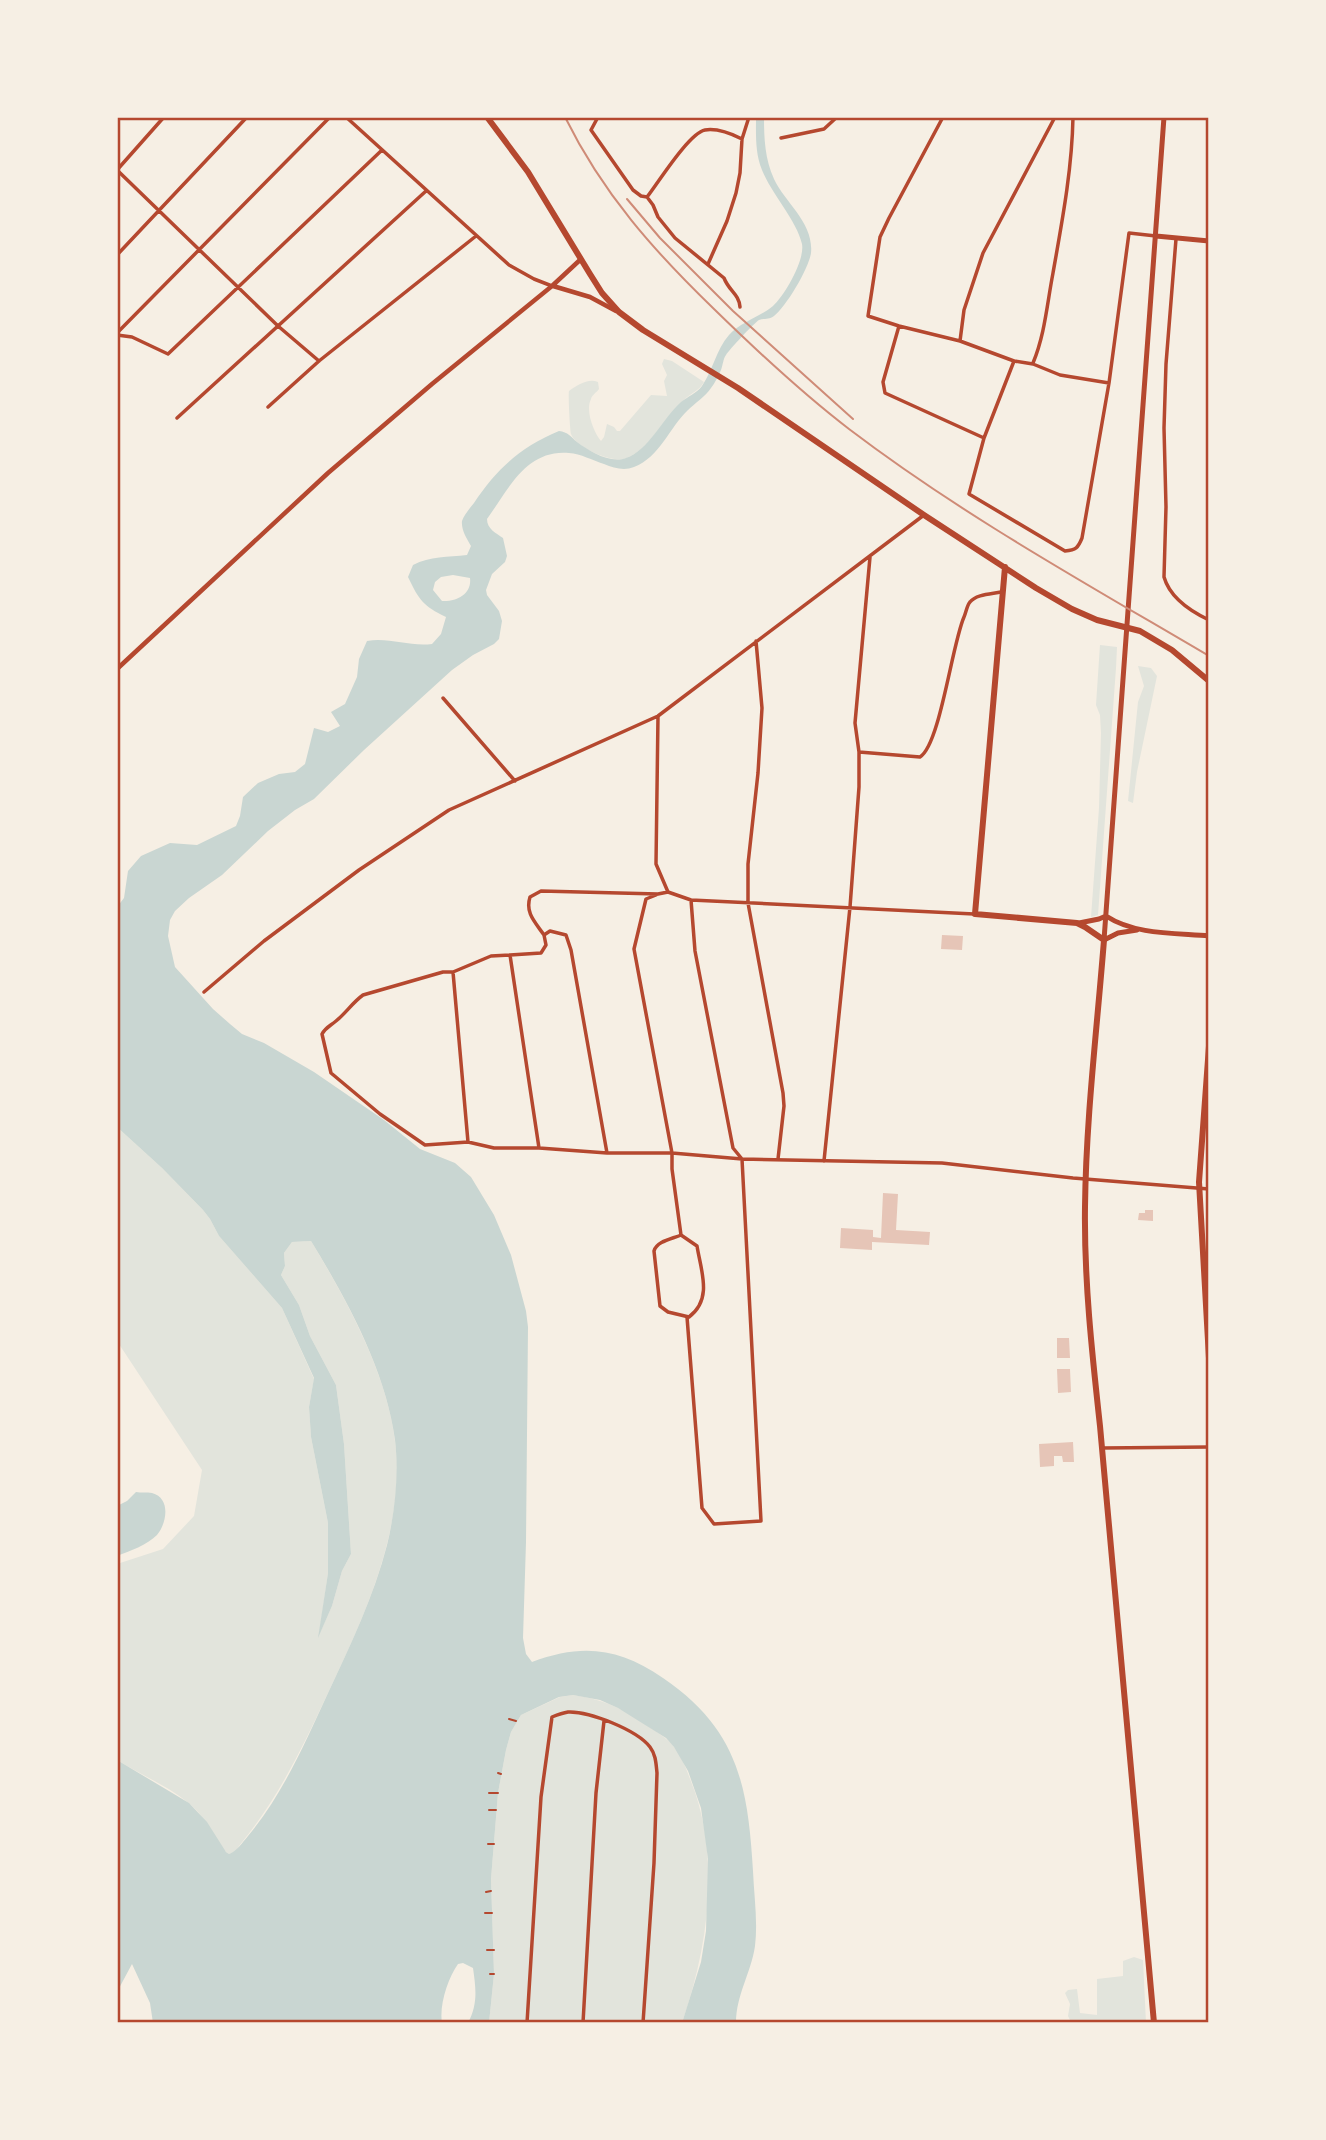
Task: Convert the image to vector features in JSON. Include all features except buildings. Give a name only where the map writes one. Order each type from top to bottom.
[{"type":"highway","points":[[487,117],[528,172],[602,293],[619,312],[643,330],[738,388],[1005,568],[1072,609],[1097,620],[1150,636],[1172,650],[1209,681]]},
{"type":"highway","points":[[1005,568],[975,914],[1077,923],[1104,940],[1088,1129],[1086,1264],[1092,1356],[1154,2023]]},
{"type":"highway","points":[[1209,1046],[1199,1188],[1209,1358]]},
{"type":"main road","points":[[1104,940],[1164,117]]},
{"type":"main road","points":[[1156,236],[1209,241]]},
{"type":"main road","points":[[1077,923],[1106,916]]},
{"type":"main road","points":[[1106,916],[1138,930]]},
{"type":"main road","points":[[1104,940],[1118,933],[1138,930],[1209,936]]},
{"type":"street","points":[[164,117],[117,170],[278,326],[319,362]]},
{"type":"street","points":[[117,255],[247,117]]},
{"type":"street","points":[[117,334],[330,117]]},
{"type":"street","points":[[346,117],[509,265],[534,279],[590,298],[619,312]]},
{"type":"street","points":[[598,117],[591,130],[633,190],[647,197],[658,217],[675,238],[724,278],[727,286],[739,298],[740,307]]},
{"type":"street","points":[[708,264],[736,193],[742,139],[749,117]]},
{"type":"street","points":[[781,138],[824,129],[837,117]]},
{"type":"street","points":[[943,117],[880,237],[868,316],[960,341],[1014,361],[1033,363],[1060,375],[1109,383]]},
{"type":"street","points":[[960,341],[964,310],[983,253],[1055,117]]},
{"type":"street","points":[[1033,363],[1042,340],[1062,226],[1073,138],[1073,117]]},
{"type":"street","points":[[647,197],[691,138],[702,130],[742,139]]},
{"type":"street","points":[[117,334],[132,337],[168,355],[382,150]]},
{"type":"street","points":[[177,418],[426,191]]},
{"type":"street","points":[[1014,361],[984,438],[969,494],[1054,546],[1073,551],[1082,538],[1109,383],[1129,233],[1156,236]]},
{"type":"street","points":[[268,407],[319,362],[476,236]]},
{"type":"street","points":[[1176,239],[1166,364],[1164,577],[1172,594],[1188,608],[1209,620]]},
{"type":"street","points":[[117,669],[328,472],[581,259]]},
{"type":"street","points":[[900,326],[883,382],[885,393],[984,438]]},
{"type":"street","points":[[204,992],[264,942],[359,870],[449,810],[658,716],[924,515]]},
{"type":"street","points":[[824,1161],[859,787],[859,752],[855,723],[870,557]]},
{"type":"street","points":[[859,752],[920,757],[927,751],[937,724],[959,628],[970,602],[978,597],[1003,591]]},
{"type":"street","points":[[756,641],[762,708],[748,864],[748,903],[783,1093],[778,1159]]},
{"type":"street","points":[[443,698],[515,781]]},
{"type":"street","points":[[658,716],[656,864],[668,892]]},
{"type":"street","points":[[658,894],[541,891],[530,897],[527,905],[530,915],[544,935],[546,945],[541,953],[491,956],[453,972],[443,972],[363,995],[322,1034],[331,1073],[380,1114],[425,1145],[468,1142],[494,1148],[672,1153],[742,1159],[942,1163],[1209,1189]]},
{"type":"street","points":[[681,1235],[660,1243],[654,1251],[660,1306],[668,1312],[687,1317],[698,1311],[705,1296],[697,1246],[681,1235],[672,1153],[634,949],[646,899],[668,892],[691,900],[975,914]]},
{"type":"street","points":[[687,1317],[702,1508],[714,1524],[761,1521],[742,1159],[733,1148],[695,951],[691,900]]},
{"type":"street","points":[[544,935],[550,931],[566,935],[575,961],[607,1153]]},
{"type":"street","points":[[510,955],[538,1148]]},
{"type":"street","points":[[453,972],[468,1142]]},
{"type":"street","points":[[1102,1448],[1209,1447]]},
{"type":"street","points":[[527,2023],[541,1797],[552,1717],[568,1712],[582,1713],[629,1732],[647,1744],[656,1761],[654,1863],[643,2023]]},
{"type":"street","points":[[583,2023],[596,1793],[604,1721]]},
{"type":"path","points":[[509,1719],[516,1721]]},
{"type":"path","points":[[489,1793],[498,1793]]},
{"type":"path","points":[[489,1810],[496,1810]]},
{"type":"path","points":[[488,1844],[494,1844]]},
{"type":"path","points":[[486,1892],[491,1891]]},
{"type":"path","points":[[485,1913],[492,1913]]},
{"type":"path","points":[[487,1950],[494,1950]]},
{"type":"shaded area","points":[[756,117],[764,117],[766,149],[774,179],[804,223],[811,242],[806,268],[785,304],[772,317],[759,320],[736,343],[725,357],[709,391],[681,417],[658,449],[643,462],[630,468],[619,469],[578,455],[554,453],[530,464],[520,474],[487,519],[490,528],[503,538],[507,556],[505,562],[492,574],[486,590],[502,621],[499,639],[452,670],[314,799],[268,831],[222,875],[189,898],[170,920],[168,936],[175,967],[230,1024],[242,1034],[264,1043],[314,1072],[384,1120],[420,1149],[455,1163],[471,1177],[494,1215],[511,1255],[528,1327],[523,1638],[526,1654],[532,1662],[568,1652],[584,1651],[631,1660],[663,1678],[688,1697],[723,1739],[742,1786],[747,1812],[756,1918],[755,1946],[738,2003],[736,2023],[682,2023],[701,1962],[706,1931],[708,1859],[701,1808],[688,1771],[666,1738],[618,1708],[600,1700],[573,1695],[559,1697],[521,1715],[511,1732],[506,1750],[498,1793],[491,1879],[494,1974],[489,2023],[468,2023],[475,2003],[475,1983],[473,1968],[463,1963],[458,1964],[448,1984],[443,2000],[442,2023],[153,2023],[150,2003],[132,1964],[117,1992],[117,1760],[189,1803],[207,1822],[226,1852],[229,1854],[239,1846],[261,1820],[292,1768],[361,1620],[387,1545],[397,1466],[390,1414],[374,1362],[363,1337],[311,1241],[292,1242],[284,1253],[285,1266],[281,1275],[299,1305],[310,1336],[336,1385],[344,1444],[351,1554],[342,1571],[332,1606],[318,1638],[328,1573],[328,1523],[311,1437],[309,1407],[314,1378],[282,1308],[219,1236],[203,1210],[117,1127],[117,907],[124,898],[128,871],[141,856],[170,843],[197,845],[236,826],[243,797],[258,783],[279,774],[295,772],[305,764],[314,728],[328,732],[340,726],[331,712],[345,704],[357,677],[359,659],[367,641],[432,644],[441,634],[446,617],[427,606],[419,597],[408,577],[413,565],[433,558],[467,555],[471,546],[463,531],[463,519],[492,479],[511,460],[533,444],[559,431],[607,458],[620,459],[634,454],[681,402],[702,386],[729,335],[778,301],[797,268],[802,244],[795,226],[762,170],[757,151]],"holes":[[[453,575],[470,578],[466,593],[453,600],[442,601],[433,590],[435,582],[441,577]]]},
{"type":"shaded area","points":[[664,359],[672,361],[704,382],[677,407],[644,447],[627,458],[613,459],[587,449],[574,439],[571,434],[569,391],[579,384],[598,382],[599,389],[589,404],[589,410],[593,427],[601,441],[607,424],[620,431],[651,395],[667,396],[664,381],[667,375],[662,364]]},
{"type":"shaded area","points":[[1100,645],[1117,647],[1098,915],[1091,917],[1099,808],[1101,733],[1100,715],[1096,705]]},
{"type":"shaded area","points":[[1138,666],[1151,668],[1157,676],[1133,803],[1128,801],[1138,702],[1144,686]]},
{"type":"shaded area","points":[[117,1127],[203,1210],[219,1236],[282,1308],[314,1379],[309,1407],[311,1437],[328,1523],[328,1573],[319,1635],[332,1606],[342,1571],[351,1554],[344,1444],[336,1385],[310,1336],[299,1305],[281,1275],[285,1266],[284,1253],[292,1242],[311,1241],[338,1287],[374,1363],[391,1415],[397,1474],[394,1507],[388,1539],[368,1604],[288,1774],[253,1829],[235,1852],[229,1854],[188,1802],[117,1760],[117,1564],[163,1549],[194,1516],[202,1470],[117,1341]]},
{"type":"shaded area","points":[[136,1492],[158,1496],[165,1505],[165,1518],[157,1535],[117,1556],[117,1506]]},
{"type":"shaded area","points":[[573,1695],[591,1698],[618,1708],[664,1737],[678,1753],[695,1792],[707,1849],[707,1908],[698,1966],[682,2023],[489,2023],[494,1974],[491,1879],[498,1793],[506,1750],[511,1732],[521,1715],[560,1697]]},
{"type":"shaded area","points":[[1134,1957],[1143,1960],[1146,2023],[1087,2023],[1070,2020],[1070,2004],[1065,1993],[1068,1990],[1077,1989],[1080,2013],[1097,2015],[1097,1979],[1123,1976],[1123,1961]]},
{"type":"railway","points":[[565,117],[613,196],[651,243],[730,325],[814,401],[892,460],[980,520],[1209,656]]},
{"type":"railway","points":[[627,199],[660,238],[733,311],[853,419]]}]
